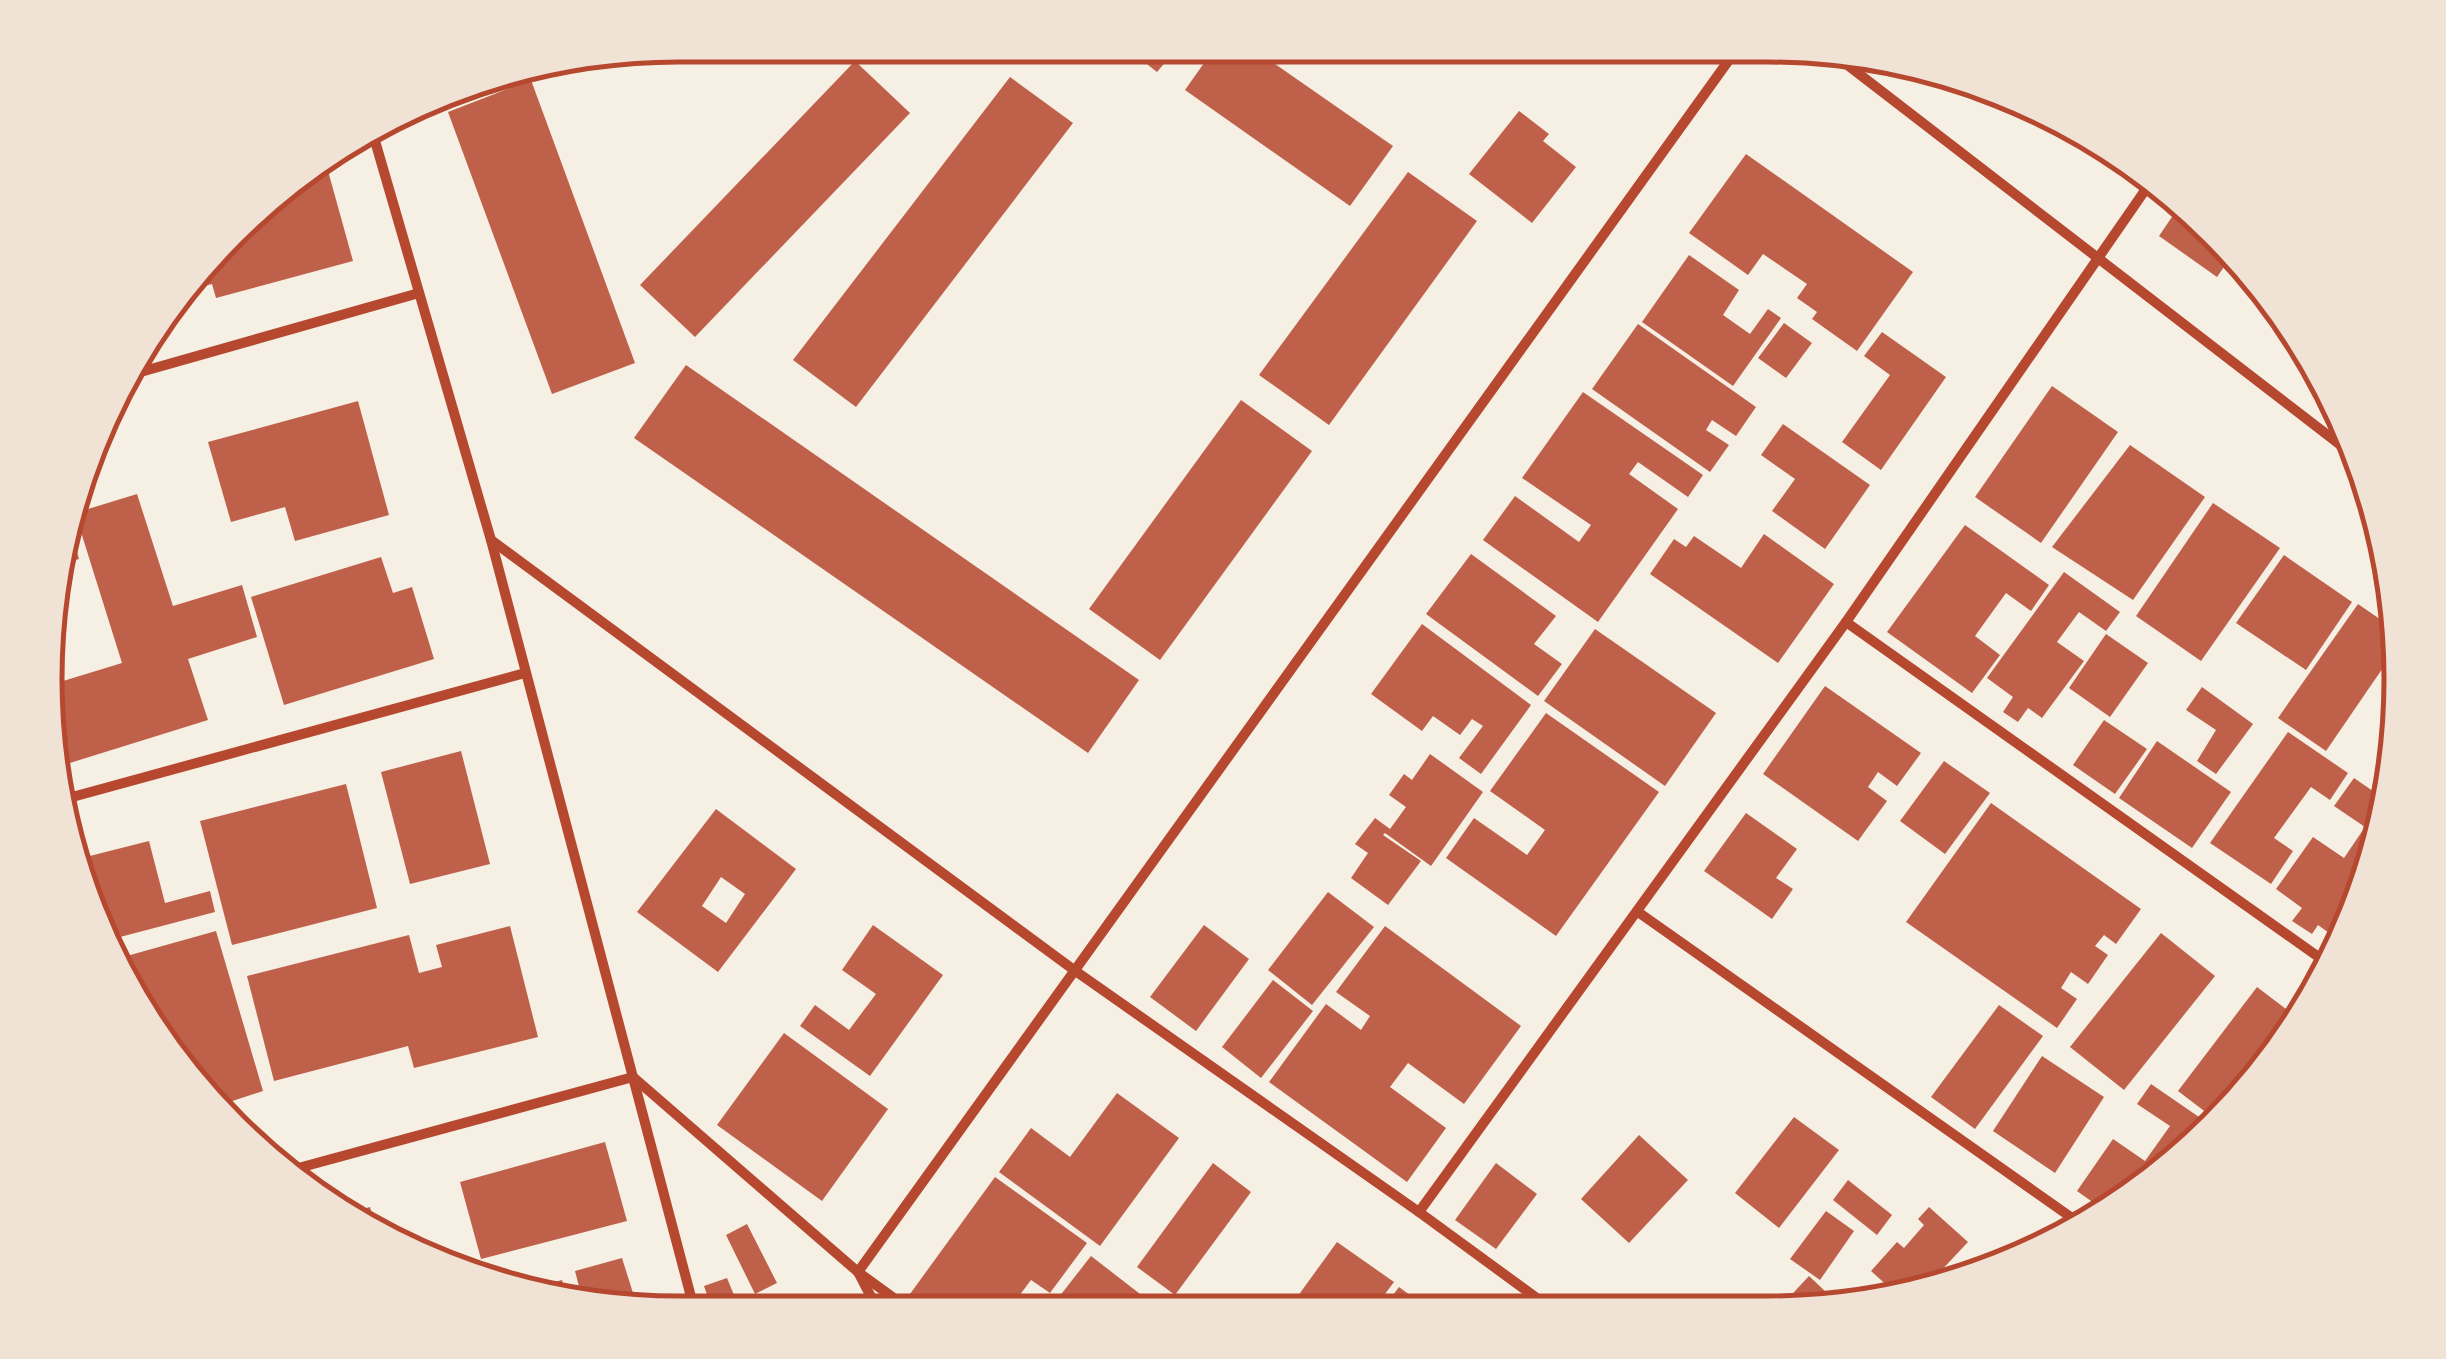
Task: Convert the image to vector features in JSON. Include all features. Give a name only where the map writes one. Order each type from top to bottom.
[{"type":"street","points":[[858,1272],[1728,62]]},
{"type":"street","points":[[1852,69],[2336,442]]},
{"type":"street","points":[[375,143],[490,540],[691,1296]]},
{"type":"street","points":[[1419,1212],[1846,622],[2144,192]]},
{"type":"street","points":[[145,371],[419,294]]},
{"type":"street","points":[[490,540],[1074,970],[1533,1296]]},
{"type":"street","points":[[1846,622],[2317,957]]},
{"type":"street","points":[[73,796],[526,673]]},
{"type":"street","points":[[1638,912],[2070,1217]]},
{"type":"street","points":[[302,1167],[633,1078]]},
{"type":"street","points":[[633,1078],[858,1272],[892,1296]]},
{"type":"street","points":[[858,1272],[871,1296]]},
{"type":"building","points":[[854,62],[910,113],[695,337],[640,285]]},
{"type":"building","points":[[1144,62],[1165,62],[1157,72]]},
{"type":"building","points":[[1205,62],[1272,62],[1393,146],[1350,206],[1185,90]]},
{"type":"building","points":[[1010,77],[1073,123],[856,407],[793,360]]},
{"type":"building","points":[[531,81],[635,363],[552,394],[448,112]]},
{"type":"building","points":[[1519,111],[1549,134],[1543,141],[1576,167],[1532,223],[1469,174]]},
{"type":"building","points":[[1746,154],[1913,272],[1857,351],[1812,319],[1817,312],[1797,298],[1807,284],[1763,254],[1748,275],[1689,233]]},
{"type":"building","points":[[328,172],[353,261],[216,298],[212,284],[205,286],[243,243]]},
{"type":"building","points":[[1408,172],[1477,221],[1329,425],[1259,375]]},
{"type":"building","points":[[2173,216],[2224,267],[2217,277],[2159,236]]},
{"type":"building","points":[[1689,255],[1739,290],[1723,315],[1750,334],[1768,309],[1781,318],[1733,386],[1642,322]]},
{"type":"building","points":[[1784,323],[1812,343],[1786,378],[1758,358]]},
{"type":"building","points":[[1638,324],[1756,407],[1736,436],[1712,420],[1706,430],[1729,445],[1710,472],[1592,389]]},
{"type":"building","points":[[1882,332],[1946,377],[1881,470],[1842,442],[1890,375],[1864,356]]},
{"type":"building","points":[[686,365],[1139,680],[1088,753],[634,438]]},
{"type":"building","points":[[2052,386],[2118,432],[2041,543],[1975,497]]},
{"type":"building","points":[[1583,392],[1703,475],[1688,497],[1638,462],[1629,474],[1678,509],[1598,622],[1483,540],[1515,496],[1579,542],[1591,525],[1522,478]]},
{"type":"building","points":[[1241,400],[1312,451],[1160,660],[1089,609]]},
{"type":"building","points":[[358,401],[389,515],[295,541],[285,507],[231,522],[208,442]]},
{"type":"building","points":[[1783,424],[1870,485],[1825,549],[1772,511],[1795,479],[1761,455]]},
{"type":"building","points":[[2130,445],[2205,497],[2133,600],[2052,547]]},
{"type":"building","points":[[137,494],[173,606],[242,585],[257,637],[188,659],[208,720],[69,763],[62,681],[122,663],[81,532],[87,509]]},
{"type":"building","points":[[2213,503],[2280,548],[2201,661],[2136,616]]},
{"type":"building","points":[[1965,525],[2049,585],[2031,611],[2006,593],[1975,636],[2000,655],[1972,693],[1887,632]]},
{"type":"building","points":[[1764,534],[1834,584],[1778,663],[1650,574],[1674,539],[1686,547],[1694,536],[1741,568]]},
{"type":"building","points":[[1471,554],[1556,616],[1534,644],[1562,664],[1538,696],[1426,614]]},
{"type":"building","points":[[2284,555],[2352,602],[2306,670],[2236,623]]},
{"type":"building","points":[[381,557],[393,593],[412,587],[434,659],[284,705],[251,597]]},
{"type":"building","points":[[2064,572],[2120,612],[2106,631],[2079,612],[2057,642],[2084,661],[2042,718],[2028,708],[2018,722],[2003,712],[2013,697],[1987,678]]},
{"type":"building","points":[[2358,604],[2380,619],[2383,668],[2326,751],[2278,718]]},
{"type":"building","points":[[1422,624],[1531,705],[1481,774],[1459,758],[1483,726],[1472,719],[1460,735],[1433,716],[1422,731],[1371,694]]},
{"type":"building","points":[[1595,629],[1716,713],[1665,786],[1544,701]]},
{"type":"building","points":[[2106,634],[2148,663],[2110,717],[2069,688]]},
{"type":"building","points":[[1825,686],[1921,753],[1897,786],[1878,772],[1868,787],[1887,801],[1858,841],[1763,774]]},
{"type":"building","points":[[2202,687],[2253,724],[2216,774],[2197,761],[2216,730],[2186,710]]},
{"type":"building","points":[[1546,713],[1659,792],[1556,936],[1446,858],[1474,818],[1527,855],[1545,830],[1490,791]]},
{"type":"building","points":[[2104,720],[2147,749],[2115,794],[2073,765]]},
{"type":"building","points":[[2288,732],[2348,773],[2330,800],[2311,787],[2274,838],[2293,851],[2271,884],[2210,843]]},
{"type":"building","points":[[2157,741],[2231,792],[2192,848],[2119,798]]},
{"type":"building","points":[[461,751],[490,864],[410,884],[381,772]]},
{"type":"building","points":[[1430,754],[1483,792],[1431,866],[1383,835],[1421,861],[1388,905],[1351,878],[1368,853],[1355,844],[1375,818],[1390,829],[1406,807],[1389,795],[1404,774],[1412,780]]},
{"type":"building","points":[[1944,761],[1990,793],[1945,854],[1900,821]]},
{"type":"building","points":[[2354,778],[2373,791],[2372,800],[2362,839],[2351,878],[2337,916],[2329,933],[2318,925],[2312,934],[2292,921],[2302,908],[2276,889],[2313,837],[2344,858],[2365,827],[2334,806]]},
{"type":"building","points":[[346,784],[377,908],[232,945],[200,821]]},
{"type":"building","points":[[1991,803],[2141,909],[2116,944],[2104,935],[2095,946],[2108,955],[2088,984],[2071,972],[2061,988],[2077,999],[2057,1028],[1906,922]]},
{"type":"building","points":[[716,809],[796,869],[718,972],[637,912]],"holes":[[[721,877],[745,894],[726,923],[702,906]]]},
{"type":"building","points":[[1746,813],[1797,849],[1776,878],[1793,889],[1772,919],[1704,871]]},
{"type":"building","points":[[149,841],[165,903],[210,891],[215,912],[119,937],[89,856]]},
{"type":"building","points":[[1328,892],[1374,927],[1312,1005],[1268,970]]},
{"type":"building","points":[[873,925],[943,975],[870,1076],[800,1026],[815,1005],[849,1030],[876,994],[842,970]]},
{"type":"building","points":[[1204,925],[1249,959],[1196,1031],[1150,997]]},
{"type":"building","points":[[510,926],[538,1037],[414,1068],[408,1046],[274,1081],[247,976],[409,935],[419,973],[442,967],[436,945]]},
{"type":"building","points":[[1385,926],[1521,1026],[1464,1104],[1408,1063],[1390,1087],[1446,1128],[1407,1182],[1269,1082],[1326,1004],[1361,1030],[1370,1016],[1336,992]]},
{"type":"building","points":[[216,931],[263,1091],[230,1102],[166,1022],[128,956]]},
{"type":"building","points":[[2161,933],[2215,976],[2124,1090],[2070,1047]]},
{"type":"building","points":[[1273,980],[1313,1011],[1261,1078],[1222,1047]]},
{"type":"building","points":[[2257,987],[2287,1010],[2256,1055],[2206,1112],[2178,1091]]},
{"type":"building","points":[[1999,1005],[2043,1036],[1975,1129],[1931,1097]]},
{"type":"building","points":[[784,1033],[888,1109],[822,1201],[717,1125]]},
{"type":"building","points":[[2042,1056],[2104,1097],[2055,1173],[1993,1131]]},
{"type":"building","points":[[2151,1084],[2201,1118],[2142,1169],[2093,1203],[2077,1191],[2113,1139],[2145,1161],[2170,1126],[2137,1104]]},
{"type":"building","points":[[1117,1093],[1179,1138],[1100,1246],[999,1172],[1031,1128],[1070,1157]]},
{"type":"building","points":[[1794,1117],[1839,1150],[1779,1228],[1735,1193]]},
{"type":"building","points":[[1639,1135],[1688,1180],[1629,1243],[1581,1199]]},
{"type":"building","points":[[605,1142],[627,1221],[481,1259],[460,1182]]},
{"type":"building","points":[[1213,1163],[1251,1192],[1175,1295],[1137,1267]]},
{"type":"building","points":[[1496,1163],[1537,1194],[1496,1249],[1455,1220]]},
{"type":"building","points":[[995,1177],[1087,1243],[1050,1293],[1031,1280],[1019,1296],[910,1294]]},
{"type":"building","points":[[1848,1180],[1892,1215],[1877,1235],[1833,1200]]},
{"type":"building","points":[[1929,1207],[1968,1242],[1941,1271],[1887,1285],[1871,1271],[1897,1242],[1904,1248],[1924,1225],[1918,1219]]},
{"type":"building","points":[[1826,1211],[1854,1231],[1820,1280],[1790,1259]]},
{"type":"building","points":[[747,1224],[777,1283],[755,1294],[726,1235]]},
{"type":"building","points":[[1337,1242],[1394,1282],[1384,1296],[1298,1296]]},
{"type":"building","points":[[1091,1256],[1143,1296],[1060,1296]]},
{"type":"building","points":[[622,1258],[633,1293],[579,1288],[575,1271]]},
{"type":"building","points":[[1809,1276],[1827,1293],[1807,1295],[1791,1295]]},
{"type":"building","points":[[727,1278],[734,1296],[707,1296],[704,1286]]},
{"type":"building","points":[[1399,1287],[1411,1296],[1392,1296]]}]
